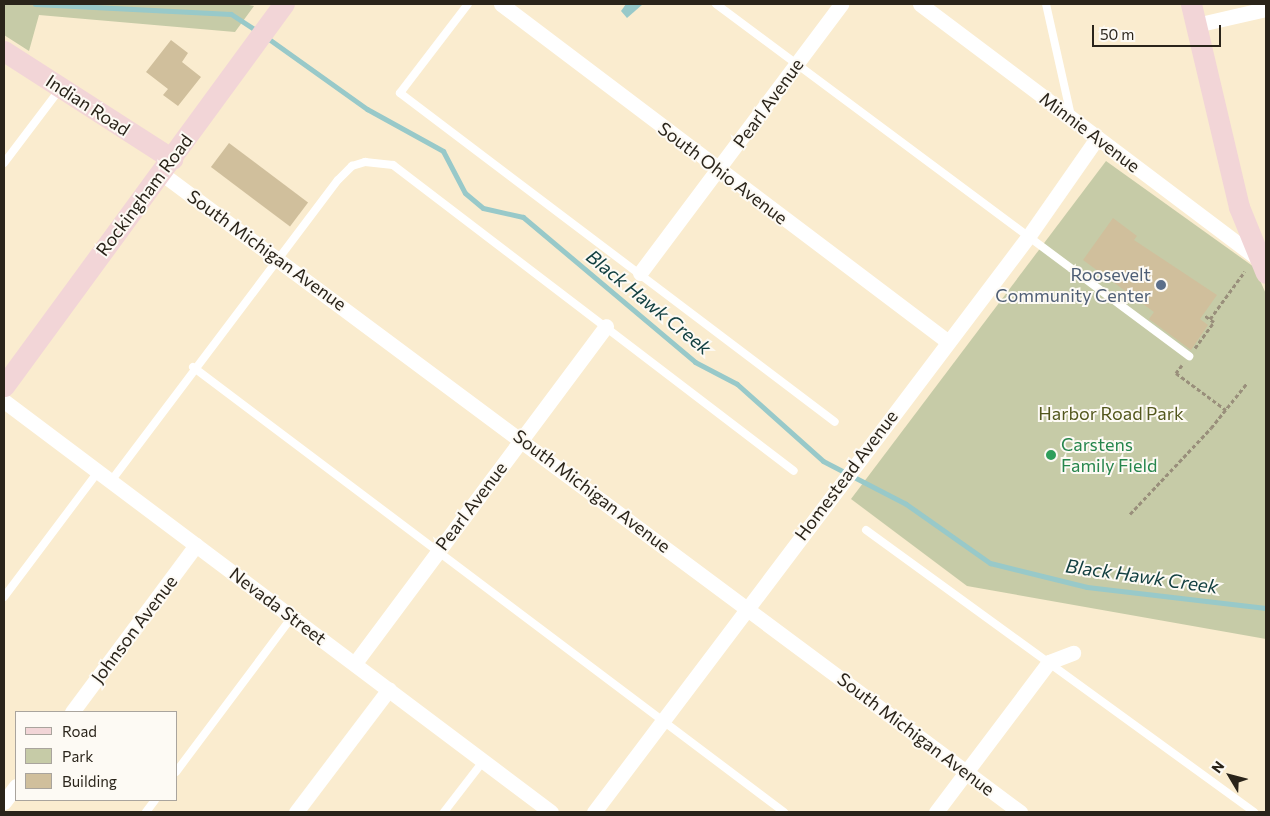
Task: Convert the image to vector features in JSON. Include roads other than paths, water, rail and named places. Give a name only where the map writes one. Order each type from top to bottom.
[{"type":"street","name":"South Ohio Avenue","points":[[500,4],[947,341]]},
{"type":"street","name":"Pearl Avenue","points":[[640,273],[842,4]]},
{"type":"street","name":"Minnie Avenue","points":[[920,4],[1097,138],[1258,267]]},
{"type":"street","points":[[1192,4],[1232,182],[1258,267]]},
{"type":"street","points":[[1196,25],[1266,9]]},
{"type":"street","name":"Rockingham Road","points":[[4,386],[278,11]]},
{"type":"street","name":"Indian Road","points":[[4,51],[62,86],[166,166]]},
{"type":"street","name":"Homestead Avenue","points":[[594,812],[831,493],[1028,237],[1097,138]]},
{"type":"street","name":"South Michigan Avenue","points":[[166,166],[277,257],[522,438],[1020,812]]},
{"type":"street","name":"Pearl Avenue","points":[[355,663],[606,326]]},
{"type":"street","name":"Nevada Street","points":[[4,402],[355,663],[551,812]]},
{"type":"street","name":"Johnson Avenue","points":[[73,711],[196,545]]},
{"type":"street","points":[[936,812],[1049,662],[1073,653]]},
{"type":"street","points":[[296,812],[389,689]]},
{"type":"street","points":[[4,802],[15,787]]},
{"type":"lane","points":[[468,4],[400,93],[835,422]]},
{"type":"lane","points":[[716,4],[1189,356]]},
{"type":"lane","points":[[1046,4],[1071,118]]},
{"type":"lane","points":[[4,163],[62,86]]},
{"type":"lane","points":[[111,481],[193,367],[277,257],[352,166],[365,162],[392,165],[606,326],[794,471]]},
{"type":"lane","points":[[193,367],[436,552],[664,719],[784,812]]},
{"type":"lane","points":[[4,597],[98,472]]},
{"type":"lane","points":[[866,530],[1254,812]]},
{"type":"lane","points":[[178,769],[292,618]]},
{"type":"lane","points":[[444,812],[484,760]]},
{"type":"lane","points":[[146,812],[154,801]]},
{"type":"water","points":[[626,4],[643,4],[627,18],[621,11]]},
{"type":"waterway","name":"Black Hawk Creek","points":[[35,4],[231,14],[259,32]]},
{"type":"waterway","name":"Black Hawk Creek","points":[[266,37],[367,109],[443,151],[465,193],[483,208],[523,217],[695,362],[737,384],[823,461],[906,504],[990,563],[1087,587],[1266,608]]},
{"type":"place","name":"Roosevelt Community Center","points":[[1161,285]]},
{"type":"place","name":"Carstens Family Field","points":[[1051,455]]},
{"type":"park label","name":"Harbor Road Park","points":[[1111,413]]}]
